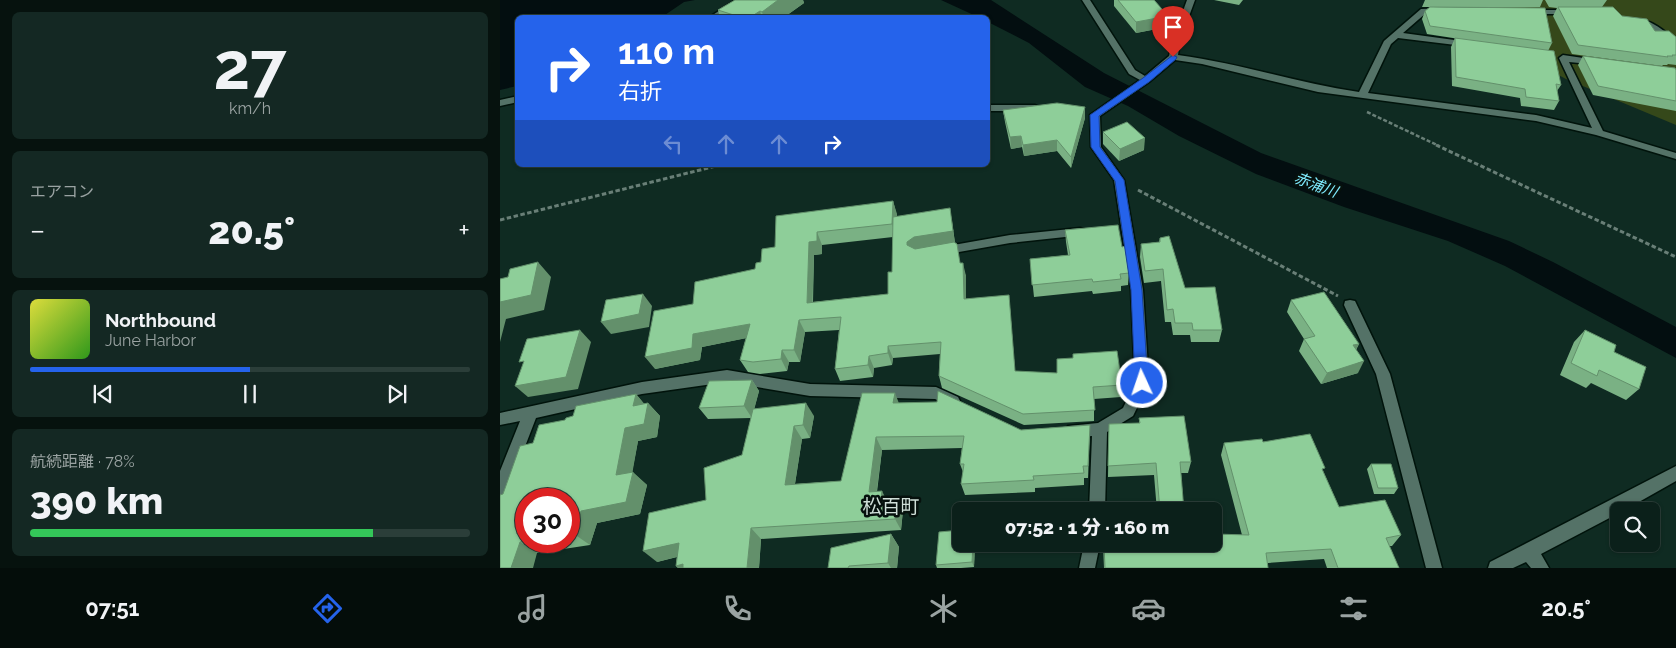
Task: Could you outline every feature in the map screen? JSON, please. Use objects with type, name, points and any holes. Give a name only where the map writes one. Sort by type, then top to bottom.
[{"type":"street","points":[[717,15],[742,0]]},
{"type":"street","points":[[1086,0],[1132,72],[1146,80]]},
{"type":"street","points":[[1061,431],[1100,429],[1128,412],[1142,383],[1137,290],[1123,228],[1120,180],[1096,147],[1090,114],[1110,104],[1146,80],[1173,57],[1181,25],[1191,0]]},
{"type":"street","points":[[1362,95],[1387,43],[1424,11],[1454,10]]},
{"type":"street","points":[[1518,12],[1581,12]]},
{"type":"street","points":[[1628,18],[1660,31],[1676,46]]},
{"type":"street","points":[[1397,35],[1475,46]]},
{"type":"street","points":[[1173,57],[1202,61],[1318,90],[1536,118],[1598,133],[1676,156]]},
{"type":"street","points":[[1598,133],[1558,57],[1609,64]]},
{"type":"street","points":[[500,104],[515,100]]},
{"type":"street","points":[[990,108],[1047,108]]},
{"type":"street","points":[[927,254],[1010,239],[1088,232]]},
{"type":"street","points":[[1350,305],[1383,374],[1434,568]]},
{"type":"street","points":[[500,420],[642,388],[727,376],[810,390],[936,393],[962,406]]},
{"type":"street","points":[[500,492],[530,413]]},
{"type":"street","points":[[1097,502],[1100,429]]},
{"type":"street","points":[[1496,568],[1650,489],[1676,473]]},
{"type":"street","points":[[1087,568],[1090,552]]},
{"type":"street","points":[[1529,552],[1541,568]]},
{"type":"path","points":[[1363,110],[1676,258]]},
{"type":"path","points":[[500,220],[712,167]]},
{"type":"path","points":[[1120,180],[1338,296],[1350,305]]},
{"type":"green space","points":[[1491,0],[1676,0],[1676,125],[1566,79],[1517,53],[1495,19]]},
{"type":"water","points":[[500,0],[695,0],[684,2],[665,15],[515,15],[515,86],[500,90]]},
{"type":"water","name":"赤浦川","points":[[941,0],[991,0],[1104,73],[1261,153],[1509,241],[1553,262],[1676,327],[1676,358],[1505,266],[1448,241],[1344,207],[1256,174],[1179,136],[1128,106],[1085,87],[1029,43],[990,23],[990,15],[974,15]]},
{"type":"building","points":[[735,0],[778,0],[762,12],[760,11],[754,15],[734,15],[718,10]]},
{"type":"building","points":[[1118,0],[1154,0],[1168,16],[1136,22]]},
{"type":"building","points":[[1430,7],[1545,8],[1552,43],[1430,26],[1425,11]]},
{"type":"building","points":[[1558,7],[1613,7],[1622,16],[1647,19],[1655,31],[1669,31],[1676,37],[1676,55],[1668,57],[1578,45]]},
{"type":"building","points":[[1455,38],[1554,51],[1561,85],[1556,84],[1559,101],[1526,97],[1525,89],[1456,77]]},
{"type":"building","points":[[1583,56],[1675,68],[1676,101],[1598,86]]},
{"type":"building","points":[[1057,103],[1085,107],[1071,157],[1057,140],[1023,145],[1021,136],[1010,137],[1003,110]]},
{"type":"building","points":[[1127,122],[1145,138],[1120,149],[1103,132]]},
{"type":"building","points":[[893,201],[892,224],[817,232],[817,241],[809,242],[807,303],[888,294],[888,272],[892,272],[893,217],[950,208],[953,231],[914,237],[907,242],[907,245],[915,249],[954,242],[957,244],[960,263],[963,263],[964,299],[1009,295],[1015,371],[1057,373],[1057,359],[1073,358],[1073,354],[1117,351],[1122,385],[1093,387],[1095,410],[1023,414],[939,376],[941,342],[888,346],[888,353],[869,356],[868,365],[835,369],[841,317],[799,320],[794,350],[782,350],[781,359],[753,362],[740,360],[750,324],[693,334],[692,348],[645,357],[654,311],[693,304],[695,282],[755,269],[756,263],[761,262],[762,249],[775,247],[776,216]]},
{"type":"building","points":[[1118,225],[1122,247],[1125,246],[1129,273],[1120,274],[1121,279],[1093,282],[1092,279],[1032,285],[1030,259],[1070,255],[1065,230]]},
{"type":"building","points":[[1169,236],[1185,288],[1215,287],[1222,330],[1193,330],[1192,323],[1175,323],[1173,309],[1167,310],[1163,269],[1145,271],[1141,244],[1160,242],[1160,238]]},
{"type":"building","points":[[538,262],[531,295],[500,302],[500,279],[508,277],[510,269]]},
{"type":"building","points":[[1324,292],[1359,344],[1353,345],[1364,361],[1327,373],[1304,339],[1315,336],[1291,300]]},
{"type":"building","points":[[643,294],[639,314],[601,322],[606,300]]},
{"type":"building","points":[[580,330],[566,377],[515,386],[524,361],[519,362],[527,339]]},
{"type":"building","points":[[1585,330],[1616,345],[1614,352],[1646,367],[1639,389],[1599,370],[1597,376],[1571,363]]},
{"type":"building","points":[[752,380],[744,406],[699,408],[709,381]]},
{"type":"building","points":[[938,391],[1021,430],[1090,425],[1088,466],[1083,466],[1084,473],[1033,476],[1034,480],[961,484],[964,464],[960,464],[964,436],[876,437],[869,492],[882,491],[881,499],[897,498],[895,519],[751,528],[747,568],[683,568],[683,564],[676,566],[679,543],[643,551],[649,513],[706,500],[704,468],[742,455],[753,409],[806,403],[803,425],[794,426],[785,485],[841,481],[862,393],[895,393],[893,403],[937,402]]},
{"type":"building","points":[[636,394],[633,406],[648,403],[644,424],[625,428],[616,475],[633,472],[626,502],[581,511],[580,514],[580,488],[515,488],[516,553],[511,568],[500,568],[500,495],[503,494],[520,446],[533,443],[539,425],[565,420],[573,416],[576,406]]},
{"type":"building","points":[[1184,416],[1191,462],[1180,462],[1183,502],[1159,502],[1156,463],[1108,466],[1109,424],[1140,423],[1139,418]]},
{"type":"building","points":[[1310,434],[1325,468],[1322,469],[1339,507],[1385,500],[1401,535],[1386,538],[1399,568],[1338,568],[1331,549],[1266,553],[1268,568],[1105,568],[1104,552],[1222,552],[1222,534],[1249,535],[1224,443],[1262,439],[1263,442]]},
{"type":"building","points":[[1371,464],[1391,464],[1398,488],[1378,488]]},
{"type":"building","points":[[952,531],[952,552],[973,552],[972,562],[936,565],[939,532]]},
{"type":"building","points":[[891,534],[888,563],[849,566],[848,568],[828,568],[831,548]]},
{"type":"district","name":"松百町","points":[[891,506]]},
{"type":"route","points":[[1142,383],[1137,290],[1120,180],[1096,147],[1095,115],[1146,80],[1173,57]]}]
